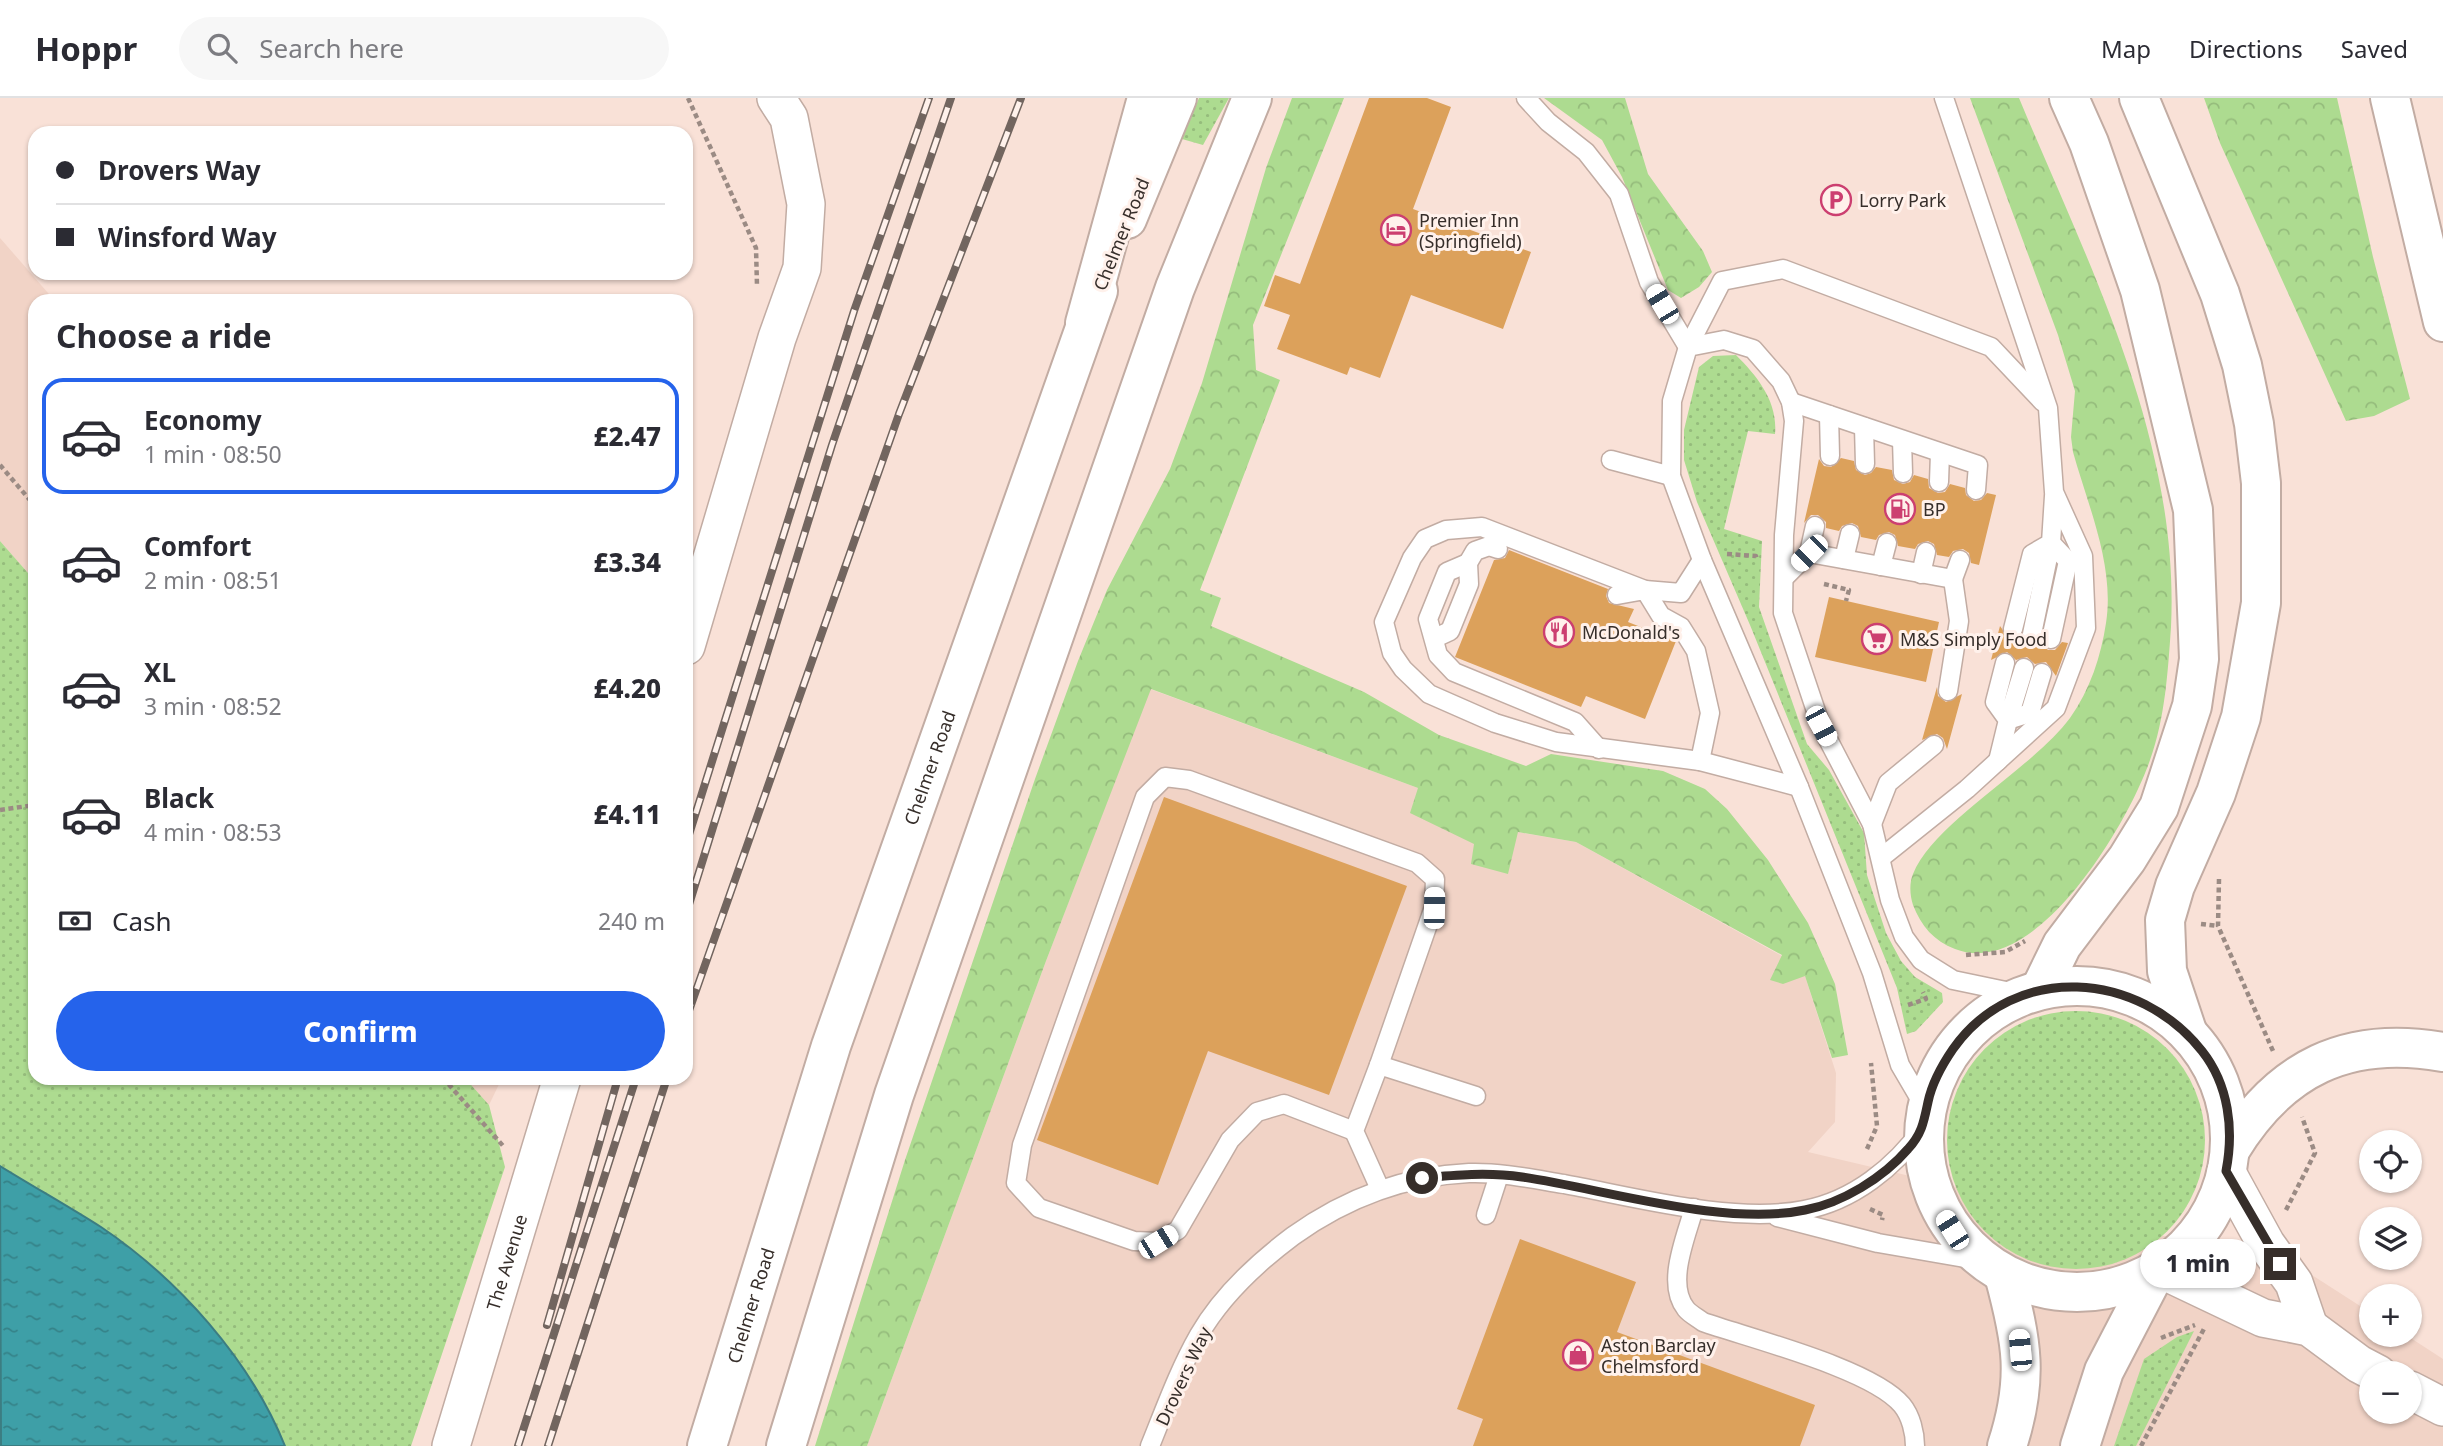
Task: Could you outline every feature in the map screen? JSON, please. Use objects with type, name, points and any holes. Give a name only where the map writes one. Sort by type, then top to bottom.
[{"type":"main road","points":[[1085,323],[1147,98]]},
{"type":"main road","name":"Chelmer Road","points":[[707,1446],[831,1046],[1085,323],[1177,98]]},
{"type":"main road","points":[[786,1446],[894,1095],[1175,288],[1252,98]]},
{"type":"main road","points":[[2033,993],[2062,945],[2127,859],[2159,807],[2192,706],[2199,659],[2193,510],[2140,290],[2089,143],[2069,98]]},
{"type":"main road","points":[[2139,98],[2220,294],[2242,365],[2254,424],[2261,483],[2261,603],[2241,717],[2216,793],[2175,886],[2165,920],[2167,971],[2187,1031]]},
{"type":"main road","points":[[2390,98],[2443,322]]},
{"type":"main road","points":[[2076,986],[2101,988],[2134,996],[2153,1006],[2187,1031],[2205,1054],[2225,1095],[2230,1123],[2228,1161],[2224,1186],[2208,1219],[2190,1244],[2158,1270],[2115,1288],[2083,1293],[2050,1291],[1993,1268],[1952,1230],[1940,1210],[1926,1167],[1925,1120],[1941,1068],[1954,1048],[1992,1012],[2033,993],[2076,986]]},
{"type":"main road","points":[[2228,1161],[2258,1109],[2309,1067],[2341,1054],[2379,1048],[2443,1052]]},
{"type":"main road","points":[[1993,1268],[2019,1329],[2022,1371],[2020,1408],[2007,1446]]},
{"type":"main road","points":[[2080,1446],[2104,1371],[2158,1270]]},
{"type":"street","points":[[693,622],[777,338],[802,268],[806,204],[785,105]]},
{"type":"street","name":"The Avenue","points":[[451,1446],[559,1085]]},
{"type":"street","points":[[2228,1161],[2266,1244],[2294,1283],[2309,1327]]},
{"type":"street","points":[[2158,1270],[2263,1318],[2309,1327],[2359,1364]]},
{"type":"street","points":[[2422,1396],[2443,1407]]},
{"type":"lane","points":[[1526,98],[1548,122],[1586,152],[1619,194],[1649,282],[1688,347]]},
{"type":"lane","points":[[1944,98],[2048,408],[2054,492],[2052,543],[2032,634]]},
{"type":"lane","points":[[1925,1120],[1900,1065],[1872,974],[1710,556],[1671,476],[1672,401],[1688,347],[1722,281],[1783,269],[1991,347],[2048,408]]},
{"type":"lane","points":[[1688,347],[1724,340],[1753,349],[1781,381],[1791,402],[1794,421],[1792,473],[1784,535],[1786,576],[1783,613],[1817,714],[1872,824],[1882,857],[1890,900],[1903,937],[1922,960],[1953,979],[2033,993]]},
{"type":"lane","points":[[1791,402],[1978,465],[1976,490]]},
{"type":"lane","points":[[1829,415],[1830,456]]},
{"type":"lane","points":[[1864,427],[1865,464]]},
{"type":"lane","points":[[1902,440],[1903,473]]},
{"type":"lane","points":[[1939,482],[1940,453]]},
{"type":"lane","points":[[1611,460],[1671,476]]},
{"type":"lane","points":[[1882,857],[1998,761],[2056,708],[2086,628],[2083,556],[2054,492]]},
{"type":"lane","points":[[1786,576],[1809,553],[1815,526]]},
{"type":"lane","points":[[1700,761],[1710,713],[1696,651],[1681,628],[1661,616],[1645,590],[1482,527],[1446,530],[1425,539],[1412,558],[1384,622],[1392,653],[1403,669],[1429,694],[1495,723],[1556,742],[1700,761],[1799,787]]},
{"type":"lane","points":[[1844,559],[1850,534]]},
{"type":"lane","points":[[1881,566],[1887,543]]},
{"type":"lane","points":[[2013,629],[2032,554],[2052,543]]},
{"type":"lane","points":[[2051,639],[2068,561],[2052,543]]},
{"type":"lane","points":[[1435,639],[1450,631],[1469,583],[1468,563],[1475,551],[1489,546],[1498,549]]},
{"type":"lane","points":[[1921,574],[1926,552]]},
{"type":"lane","points":[[1809,553],[1953,579]]},
{"type":"lane","points":[[1617,595],[1645,590],[1681,593],[1710,556]]},
{"type":"lane","points":[[1948,691],[1959,621],[1953,579],[1960,560]]},
{"type":"lane","points":[[1468,563],[1447,572],[1428,619],[1438,655],[1454,672],[1575,722],[1599,749]]},
{"type":"lane","points":[[2004,663],[1996,702],[2008,720]]},
{"type":"lane","points":[[1998,761],[2024,668]]},
{"type":"lane","points":[[2008,720],[2030,713],[2042,673]]},
{"type":"lane","points":[[1872,824],[1888,783],[1934,745]]},
{"type":"lane","points":[[1354,1131],[1380,1065],[1434,908],[1434,879],[1417,863],[1189,780],[1165,777],[1145,797],[1022,1145],[1016,1183],[1039,1208],[1134,1241],[1158,1242],[1178,1230],[1230,1140],[1258,1112],[1283,1104],[1354,1131],[1380,1189]]},
{"type":"lane","points":[[1380,1065],[1476,1096]]},
{"type":"lane","name":"Drovers Way","points":[[1150,1446],[1200,1334],[1234,1287],[1271,1253],[1314,1221],[1380,1189],[1422,1178],[1471,1173],[1499,1175],[1694,1208],[1759,1213],[1805,1210],[1857,1189],[1892,1164],[1925,1120]]},
{"type":"lane","points":[[1486,1215],[1499,1175]]},
{"type":"lane","points":[[1694,1208],[1678,1269],[1678,1290],[1685,1308],[1703,1322],[1879,1385],[1903,1407],[1915,1433],[1915,1446]]},
{"type":"lane","name":"Drovers Way","points":[[1759,1213],[1878,1244],[1993,1268]]},
{"type":"path","points":[[688,98],[756,248],[757,296]]},
{"type":"path","points":[[0,465],[28,498]]},
{"type":"path","points":[[1710,556],[1756,556]]},
{"type":"path","points":[[0,810],[28,806]]},
{"type":"path","points":[[449,1085],[509,1153]]},
{"type":"shaded area","points":[[0,238],[28,270],[28,280],[37,280],[49,294],[28,294],[28,573],[0,541]]},
{"type":"shaded area","points":[[1150,689],[1418,788],[1517,832],[1576,842],[1782,956],[1805,976],[1836,1073],[1835,1122],[1808,1152],[2301,1268],[2359,1305],[2359,1347],[2422,1345],[2443,1359],[2443,1446],[867,1446],[1046,961]]},
{"type":"shaded area","points":[[471,1085],[499,1085],[489,1105]]},
{"type":"green space","points":[[1199,98],[1229,98],[1203,145],[1182,139]]},
{"type":"green space","points":[[1292,98],[1344,98],[1253,325],[1256,370],[1280,380],[1200,590],[1221,598],[1211,626],[1364,692],[1439,735],[1526,766],[1551,754],[1663,771],[1705,789],[1727,809],[1768,860],[1808,923],[1835,984],[1848,1055],[1832,1058],[1805,976],[1783,984],[1770,980],[1782,955],[1576,842],[1518,832],[1508,874],[1471,864],[1474,844],[1410,813],[1418,788],[1151,689],[1046,961],[867,1446],[815,1446],[905,1160],[1035,779],[1107,590],[1170,469],[1202,383],[1266,168]]},
{"type":"green space","points":[[1544,98],[1625,98],[1648,174],[1703,251],[1712,272],[1699,287],[1681,298],[1668,290],[1622,177],[1602,140]]},
{"type":"green space","points":[[1970,98],[2019,98],[2074,225],[2125,355],[2161,489],[2170,557],[2171,627],[2165,695],[2155,744],[2139,787],[2122,820],[2075,890],[2047,920],[2017,942],[1986,953],[1955,949],[1929,932],[1913,905],[1910,890],[1913,874],[1924,854],[1941,835],[2032,757],[2070,718],[2089,684],[2098,660],[2108,602],[2099,536],[2073,452],[2071,437],[2075,391],[2058,335]]},
{"type":"green space","points":[[2204,98],[2337,98],[2373,257],[2410,399],[2374,416],[2346,421],[2220,143]]},
{"type":"green space","points":[[1736,355],[1752,372],[1770,401],[1775,434],[1748,431],[1724,529],[1762,541],[1759,607],[1807,744],[1829,770],[1864,833],[1867,875],[1886,933],[1901,961],[1915,977],[1942,993],[1943,1002],[1916,1031],[1907,1034],[1897,988],[1750,625],[1697,502],[1684,460],[1684,430],[1699,367],[1713,356]]},
{"type":"green space","points":[[0,541],[28,573],[28,1085],[471,1085],[489,1105],[505,1167],[411,1446],[285,1446],[269,1415],[224,1347],[169,1285],[108,1235],[0,1166]]},
{"type":"green space","points":[[2063,1011],[2089,1011],[2113,1016],[2137,1026],[2158,1040],[2176,1058],[2190,1079],[2200,1103],[2205,1140],[2203,1165],[2190,1201],[2176,1222],[2158,1240],[2137,1254],[2113,1264],[2089,1269],[2063,1269],[2039,1264],[2015,1254],[1994,1240],[1976,1222],[1962,1201],[1952,1177],[1947,1153],[1947,1127],[1952,1103],[1962,1079],[1976,1058],[1994,1040],[2015,1026],[2039,1016]]},
{"type":"green space","points":[[2194,1331],[2136,1446],[2114,1446],[2144,1359],[2177,1337]]},
{"type":"water","points":[[0,1166],[101,1227],[130,1248],[184,1296],[232,1352],[252,1382],[285,1446],[1,1446]]},
{"type":"building","name":"Premier Inn (Springfield)","points":[[1369,98],[1427,98],[1451,107],[1413,209],[1531,252],[1503,329],[1411,295],[1380,378],[1350,367],[1347,375],[1277,349],[1290,315],[1264,306],[1275,275],[1300,284]]},
{"type":"building","name":"BP","points":[[1841,458],[1854,461],[1856,470],[1865,475],[1876,467],[1892,470],[1894,480],[1903,484],[1910,482],[1914,475],[1928,479],[1929,488],[1938,493],[1945,492],[1950,484],[1965,488],[1966,495],[1974,501],[1981,500],[1987,493],[1996,495],[1979,565],[1971,563],[1969,553],[1963,549],[1953,551],[1949,557],[1937,555],[1934,544],[1928,541],[1918,544],[1915,549],[1898,546],[1895,535],[1889,532],[1879,535],[1876,540],[1861,537],[1858,526],[1852,523],[1842,526],[1839,531],[1826,528],[1826,522],[1818,515],[1811,515],[1804,523],[1819,459],[1824,466],[1831,467]]},
{"type":"building","name":"McDonald's","points":[[1509,550],[1608,589],[1606,596],[1609,603],[1634,609],[1628,622],[1676,641],[1645,719],[1586,696],[1581,707],[1455,657],[1494,560],[1505,558]]},
{"type":"building","name":"M&S Simply Food","points":[[1829,597],[1939,622],[1926,682],[1815,657]]},
{"type":"building","points":[[2000,626],[2010,640],[2021,637],[2030,645],[2040,642],[2048,650],[2055,650],[2062,642],[2068,643],[2056,676],[2046,662],[2035,664],[2027,657],[2016,660],[2007,652],[1991,660]]},
{"type":"building","points":[[1937,687],[1938,696],[1946,702],[1962,694],[1947,749],[1943,738],[1937,734],[1922,740]]},
{"type":"building","points":[[1164,797],[1407,886],[1329,1095],[1208,1051],[1158,1185],[1037,1140]]},
{"type":"building","name":"Aston Barclay Chelmsford","points":[[1520,1239],[1636,1282],[1617,1332],[1815,1405],[1800,1446],[1473,1446],[1483,1419],[1457,1409]]},
{"type":"railway","points":[[693,822],[854,311],[929,98]]},
{"type":"railway","points":[[693,892],[832,445],[951,98]]},
{"type":"railway","points":[[693,999],[899,414],[1021,98]]},
{"type":"railway","points":[[547,1325],[616,1085]]},
{"type":"railway","points":[[518,1446],[634,1085]]},
{"type":"railway","points":[[548,1446],[665,1085]]},
{"type":"place","name":"Lorry Park","points":[[1836,200]]},
{"type":"place","name":"Premier Inn (Springfield)","points":[[1396,230]]},
{"type":"place","name":"BP","points":[[1900,509]]},
{"type":"place","name":"McDonald's","points":[[1559,632]]},
{"type":"place","name":"M&S Simply Food","points":[[1877,639]]},
{"type":"place","name":"Aston Barclay Chelmsford","points":[[1578,1355]]},
{"type":"route","points":[[1422,1178],[1471,1173],[1520,1176],[1694,1208],[1759,1213],[1805,1210],[1837,1199],[1876,1178],[1908,1149],[1923,1128],[1928,1100],[1941,1068],[1968,1031],[1992,1012],[2040,990],[2076,986],[2101,988],[2134,996],[2153,1006],[2187,1031],[2205,1054],[2225,1095],[2230,1123],[2230,1150],[2226,1171],[2280,1264]]}]
